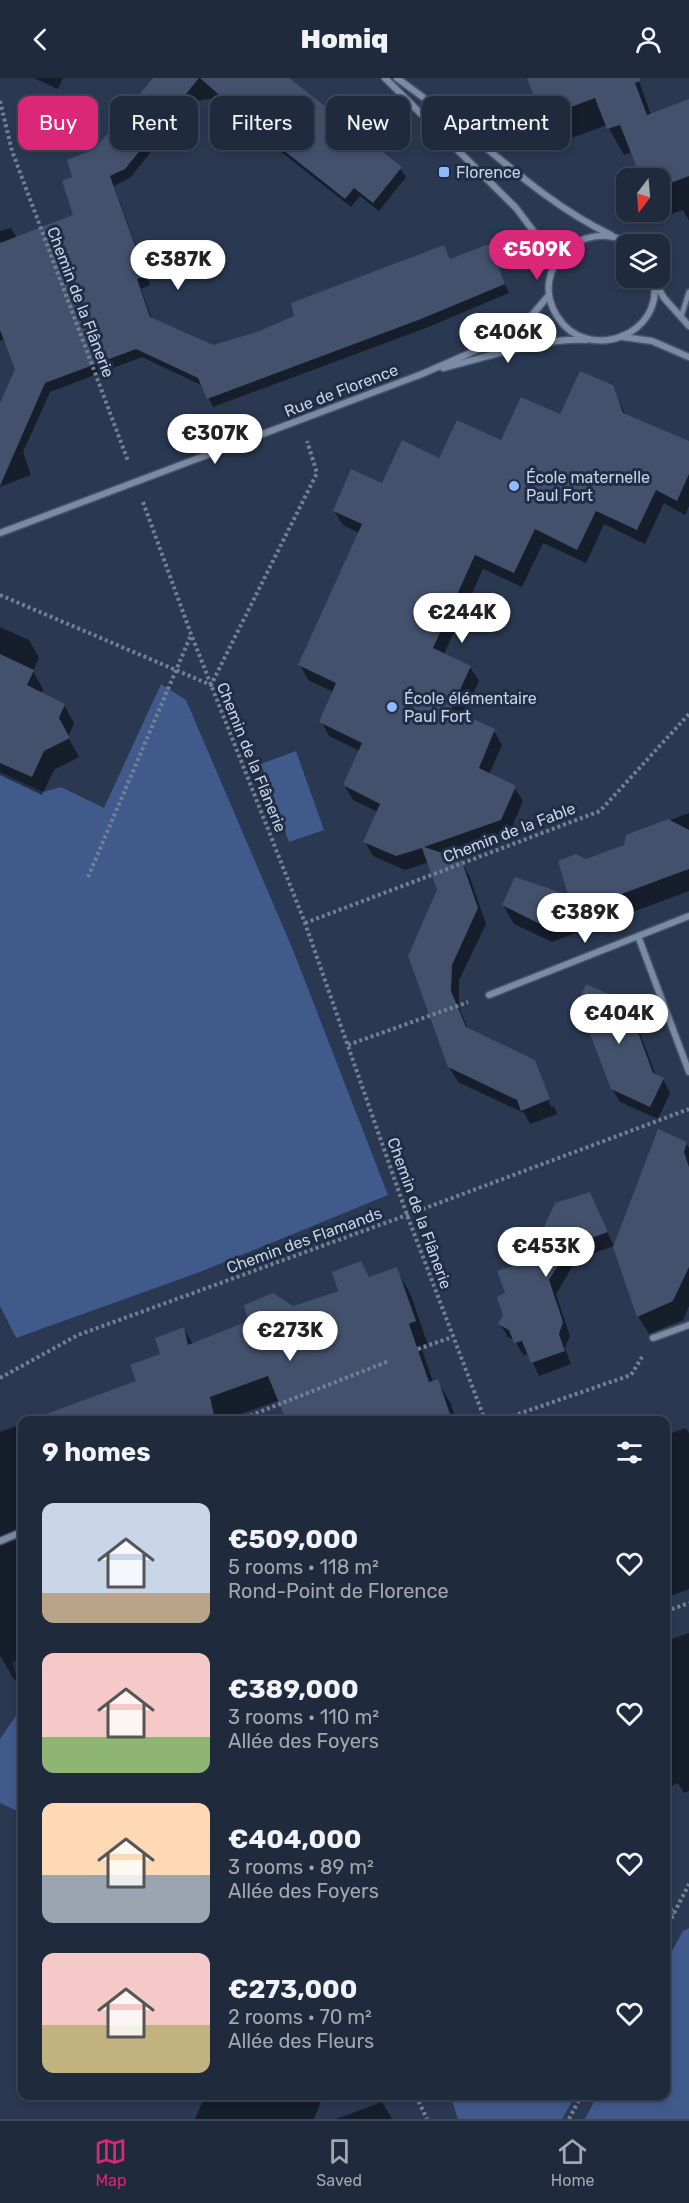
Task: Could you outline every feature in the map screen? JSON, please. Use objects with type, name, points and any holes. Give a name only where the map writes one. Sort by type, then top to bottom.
[{"type":"street","points":[[385,78],[516,208],[544,245],[552,269]]},
{"type":"street","points":[[397,78],[544,195],[582,221],[616,237]]},
{"type":"street","points":[[594,341],[573,333],[557,316],[549,295],[552,269],[558,257],[578,241],[591,237],[616,237]]},
{"type":"street","points":[[622,337],[638,327],[650,311],[654,288]]},
{"type":"street","points":[[658,288],[664,298],[689,326]]},
{"type":"street","name":"Rue de Florence","points":[[0,533],[422,374],[513,332],[527,321],[549,295]]},
{"type":"street","name":"Rue de Florence","points":[[422,374],[557,341],[594,341],[622,337],[652,341],[689,357]]},
{"type":"street","points":[[489,995],[689,916]]},
{"type":"street","points":[[638,936],[689,1072]]},
{"type":"street","points":[[653,1338],[689,1325]]},
{"type":"street","points":[[0,1541],[18,1534]]},
{"type":"lane","points":[[681,318],[689,292]]},
{"type":"path","name":"Chemin de la Flânerie","points":[[0,101],[12,151],[191,634],[305,923],[452,1337],[483,1416]]},
{"type":"path","points":[[0,595],[211,685],[317,473],[301,420]]},
{"type":"path","points":[[88,877],[191,634]]},
{"type":"path","name":"Chemin de la Fable","points":[[305,923],[600,810],[689,714]]},
{"type":"path","points":[[348,1045],[489,995]]},
{"type":"path","name":"Chemin des Flamands","points":[[0,1378],[78,1335],[408,1215],[689,1108]]},
{"type":"path","points":[[418,1349],[452,1337]]},
{"type":"path","points":[[513,1416],[631,1375],[653,1338]]},
{"type":"path","points":[[249,1416],[389,1361]]},
{"type":"path","points":[[670,1610],[689,1603]]},
{"type":"path","points":[[670,1922],[689,1884]]},
{"type":"path","points":[[670,1908],[673,1916]]},
{"type":"path","points":[[418,2100],[427,2119]]},
{"type":"path","points":[[569,2119],[579,2100]]},
{"type":"shaded area","points":[[161,684],[186,700],[293,950],[388,1195],[200,1272],[16,1338],[0,1306],[0,772],[43,792],[61,787],[104,808]]},
{"type":"shaded area","points":[[296,751],[324,830],[289,842],[261,764]]},
{"type":"shaded area","points":[[18,1660],[18,1679],[12,1662]]},
{"type":"shaded area","points":[[18,1713],[18,1811],[0,1803],[0,1739]]},
{"type":"shaded area","points":[[689,1928],[689,2119],[585,2119],[595,2100],[670,2100],[670,1955],[683,1931]]},
{"type":"shaded area","points":[[452,2100],[573,2100],[562,2119],[458,2119]]},
{"type":"building","points":[[153,78],[199,78],[184,96],[138,96]]},
{"type":"building","points":[[200,78],[289,78],[312,96],[220,96]]},
{"type":"building","points":[[527,78],[640,78],[640,81],[635,83],[647,115],[689,99],[689,176],[670,183],[670,168],[637,168],[620,125],[607,129],[595,98],[570,107],[570,96],[534,96]]},
{"type":"building","points":[[314,98],[326,107],[326,150],[380,150],[402,167],[373,203],[354,188],[345,199],[283,150],[314,150]]},
{"type":"building","points":[[110,131],[110,150],[140,150],[125,169],[110,176],[146,276],[137,279],[150,317],[213,345],[257,332],[294,316],[291,303],[444,245],[450,259],[489,244],[505,284],[421,319],[207,399],[198,378],[136,349],[45,383],[0,486],[0,403],[15,369],[0,330],[0,243],[73,215],[62,181],[72,177],[67,160],[98,150],[98,145]]},
{"type":"building","points":[[580,371],[613,385],[623,413],[689,441],[689,474],[677,501],[656,490],[637,530],[596,511],[577,550],[535,529],[514,573],[475,555],[433,648],[471,666],[451,709],[495,729],[479,768],[516,786],[501,820],[424,847],[461,859],[478,908],[452,965],[451,991],[466,1027],[535,1060],[550,1099],[521,1111],[517,1100],[448,1067],[408,956],[437,890],[422,848],[396,856],[363,842],[380,804],[343,785],[362,743],[319,722],[336,683],[298,665],[362,524],[333,511],[351,469],[382,483],[402,440],[439,458],[457,420],[501,440],[521,397],[560,414]]},
{"type":"building","points":[[0,654],[34,670],[27,685],[65,704],[59,718],[70,738],[44,751],[32,777],[0,763]]},
{"type":"building","points":[[668,819],[689,830],[689,869],[540,924],[502,905],[515,877],[568,895],[558,861],[576,854],[586,859],[624,845],[626,835]]},
{"type":"building","points":[[586,984],[627,1002],[653,1073],[664,1078],[650,1107],[611,1089],[584,1018],[573,1012]]},
{"type":"building","points":[[658,1129],[687,1142],[684,1152],[689,1167],[689,1267],[673,1301],[637,1317],[613,1247]]},
{"type":"building","points":[[590,1192],[608,1232],[570,1246],[549,1280],[563,1322],[559,1334],[565,1351],[531,1363],[522,1341],[514,1343],[509,1330],[498,1324],[503,1315],[497,1297],[505,1293],[497,1271],[528,1261],[555,1203]]},
{"type":"building","points":[[361,1261],[369,1277],[397,1267],[416,1321],[409,1324],[429,1382],[438,1379],[451,1416],[284,1416],[268,1376],[210,1397],[214,1416],[41,1416],[136,1381],[130,1365],[160,1354],[155,1338],[184,1327],[188,1345],[248,1321],[244,1305],[273,1293],[293,1306],[338,1291],[332,1272]]},
{"type":"place","name":"Florence","points":[[444,172]]},
{"type":"place","name":"École maternelle Paul Fort","points":[[514,486]]},
{"type":"place","name":"École élémentaire Paul Fort","points":[[392,707]]}]
